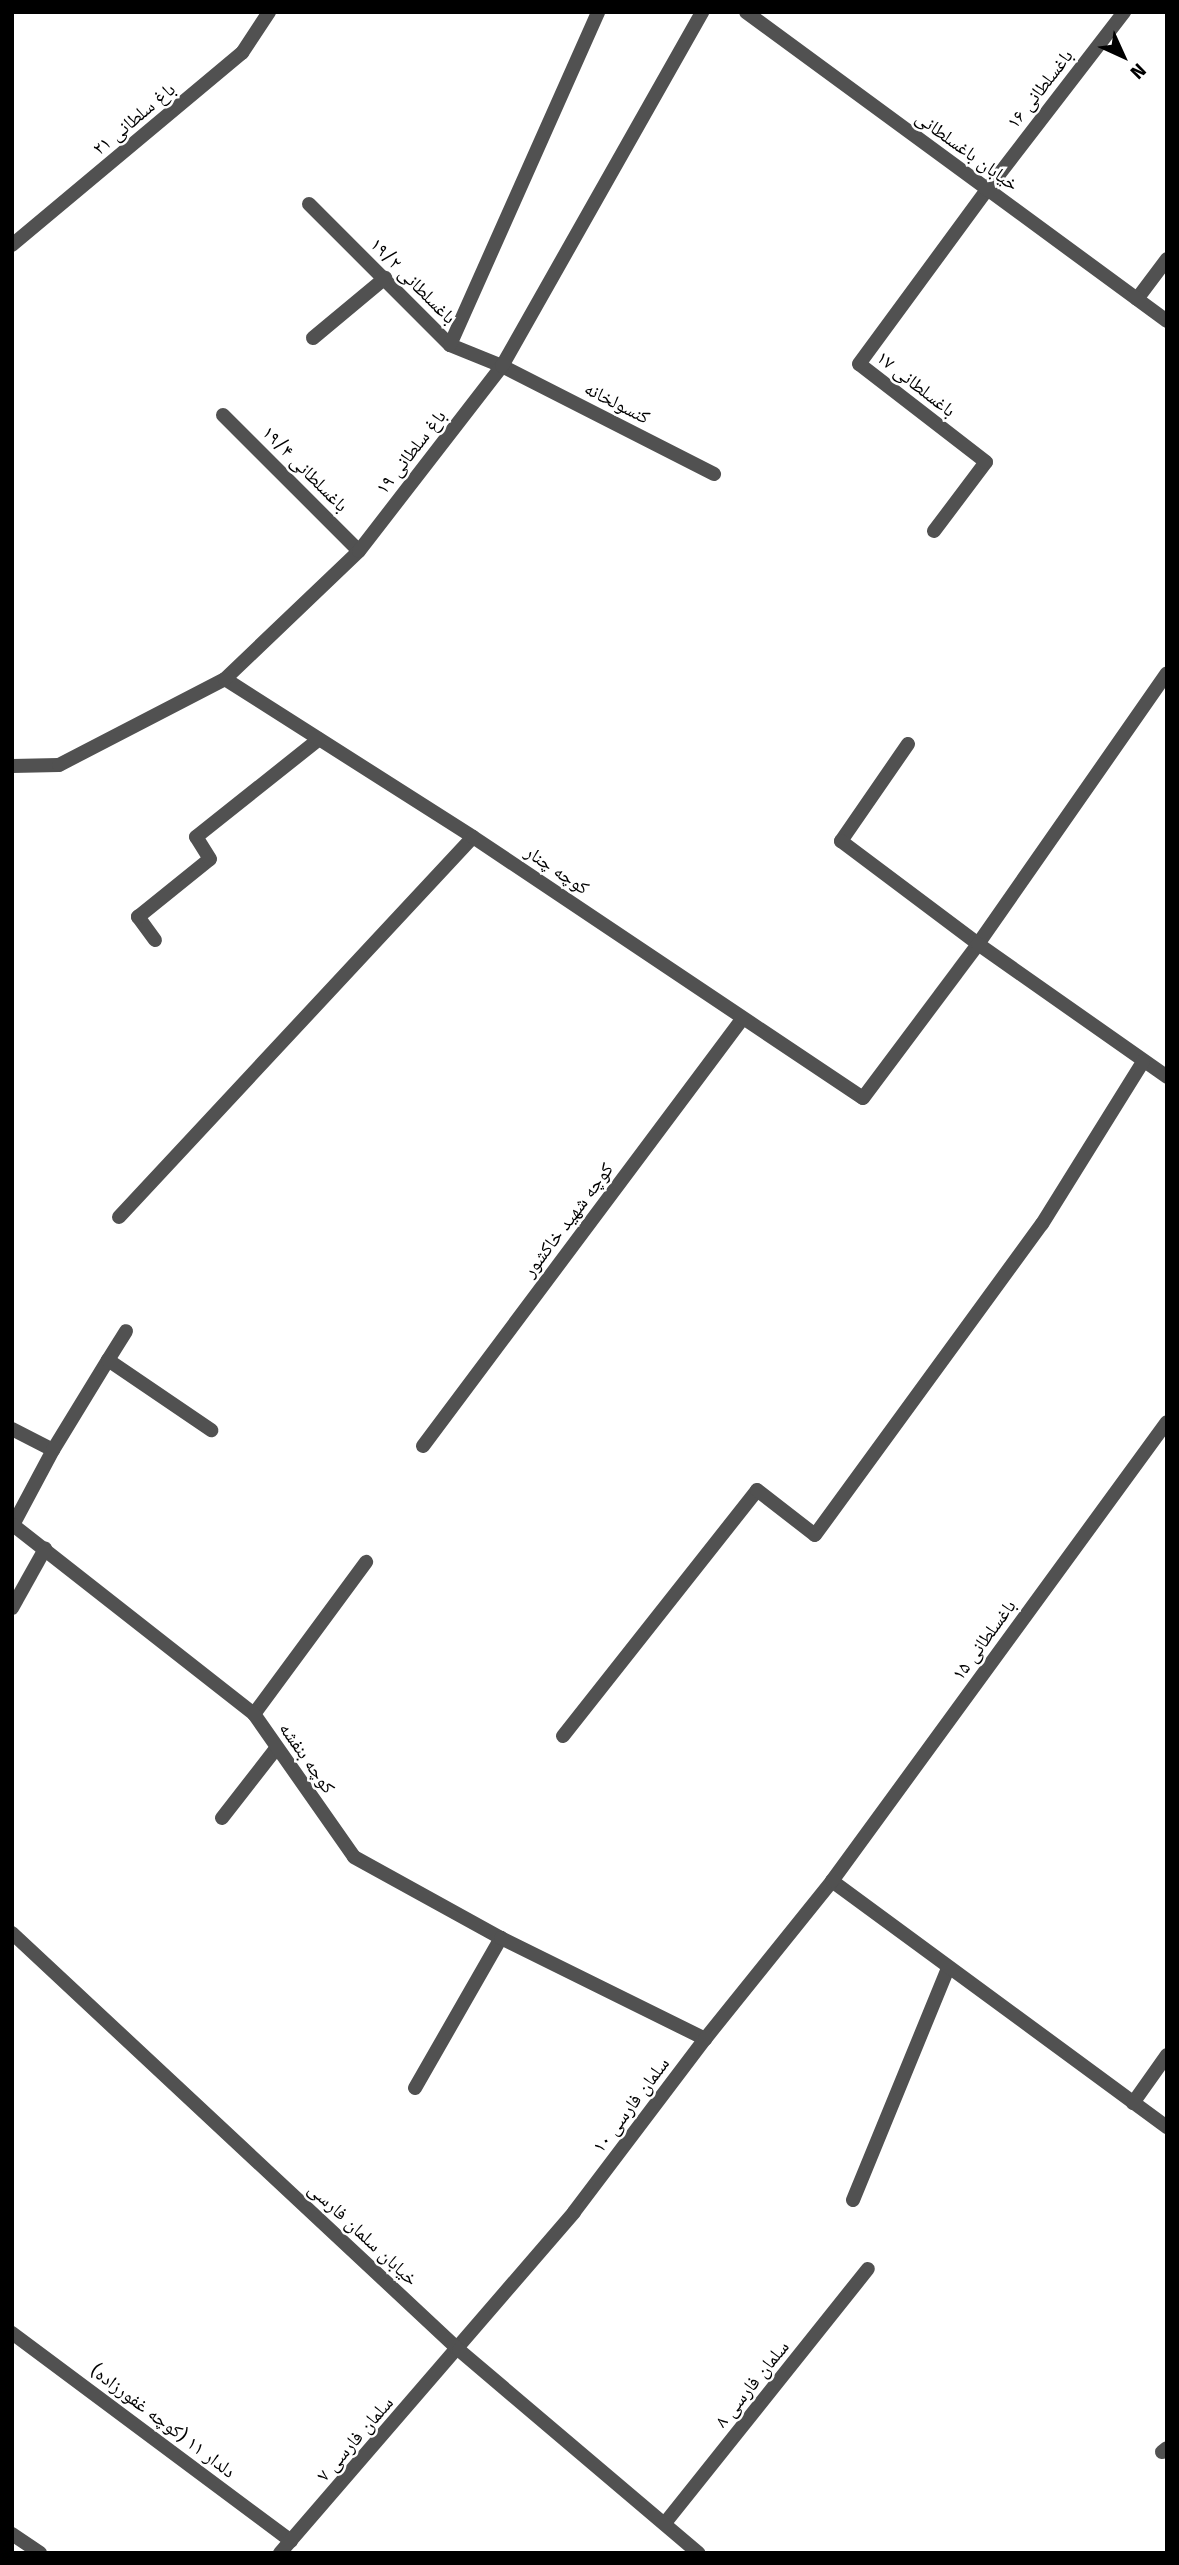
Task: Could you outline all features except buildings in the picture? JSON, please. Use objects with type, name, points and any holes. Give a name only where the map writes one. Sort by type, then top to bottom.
[{"type":"street","name":"باغ سلطانی ۲۱","points":[[12,245],[242,54],[269,12]]},
{"type":"street","points":[[450,345],[598,12]]},
{"type":"street","name":"باغ سلطانی ۱۹","points":[[12,766],[58,765],[225,679],[359,551],[502,366],[702,12]]},
{"type":"street","name":"خیابان باغسلطانی","points":[[746,12],[1167,321]]},
{"type":"street","name":"باغسلطانی ۱۶","points":[[987,190],[1124,12]]},
{"type":"street","name":"باغسلطانی ۱۷","points":[[934,531],[986,462],[859,364],[987,190]]},
{"type":"street","name":"باغسلطانی ۱۹/۲","points":[[309,204],[450,345],[502,366]]},
{"type":"street","points":[[1137,299],[1167,260]]},
{"type":"street","points":[[313,338],[385,278]]},
{"type":"street","name":"کنسولخانه","points":[[502,366],[714,474]]},
{"type":"street","name":"باغسلطانی ۱۹/۴","points":[[223,415],[359,551]]},
{"type":"street","points":[[978,944],[1167,673]]},
{"type":"street","name":"کوچه چنار","points":[[225,679],[473,837],[863,1098],[978,944]]},
{"type":"street","points":[[155,940],[138,917],[210,859],[196,837],[319,739]]},
{"type":"street","points":[[908,744],[841,841],[978,944],[1167,1077]]},
{"type":"street","points":[[119,1217],[473,837]]},
{"type":"street","name":"کوچه شهید خاکشور","points":[[423,1446],[743,1017]]},
{"type":"street","points":[[563,1736],[757,1490],[815,1535],[1042,1224],[1143,1062]]},
{"type":"street","points":[[12,1429],[53,1450],[126,1331]]},
{"type":"street","points":[[108,1360],[211,1430]]},
{"type":"street","name":"باغسلطانی ۱۵","points":[[832,1881],[1167,1422]]},
{"type":"street","name":"کوچه بنفشه","points":[[53,1450],[13,1525],[254,1714],[275,1750],[354,1857],[501,1938],[705,2039]]},
{"type":"street","points":[[12,1608],[45,1549]]},
{"type":"street","points":[[254,1714],[366,1562]]},
{"type":"street","points":[[222,1818],[275,1750]]},
{"type":"street","points":[[832,1881],[1167,2127]]},
{"type":"street","name":"سلمان فارسی ۱۰","points":[[459,2350],[574,2213],[705,2039],[832,1881]]},
{"type":"street","name":"خیابان سلمان فارسی","points":[[12,1933],[459,2350],[698,2553]]},
{"type":"street","points":[[415,2088],[501,1938]]},
{"type":"street","points":[[853,2200],[948,1968]]},
{"type":"street","points":[[1133,2103],[1167,2055]]},
{"type":"street","name":"سلمان فارسی ۸","points":[[665,2523],[868,2269]]},
{"type":"street","name":"دلدار ۱۱ (کوچه غفورزاده)","points":[[12,2333],[291,2541]]},
{"type":"street","name":"سلمان فارسی ۷","points":[[280,2553],[459,2350]]},
{"type":"street","points":[[12,2534],[40,2553]]}]
